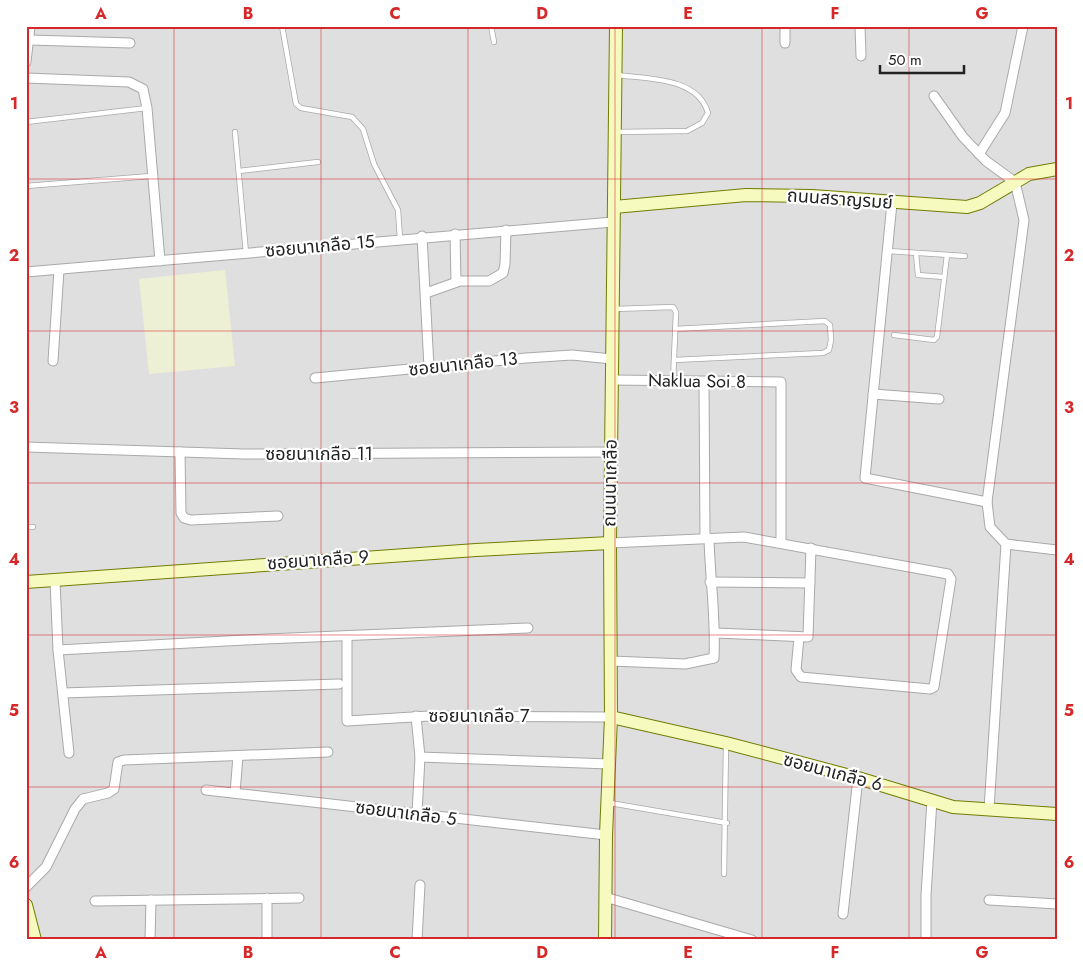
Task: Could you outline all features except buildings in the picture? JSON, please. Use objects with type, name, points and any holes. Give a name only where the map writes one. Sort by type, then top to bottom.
[{"type":"street","points":[[30,26],[26,78],[129,82],[137,84],[143,89],[160,261]]},
{"type":"street","name":"ถนนนาเกลือ","points":[[605,940],[606,835],[611,717],[610,543],[616,26]]},
{"type":"street","points":[[785,26],[785,43]]},
{"type":"street","points":[[860,26],[861,56]]},
{"type":"street","points":[[979,154],[1005,112],[1023,26]]},
{"type":"street","points":[[30,40],[130,43]]},
{"type":"street","points":[[934,96],[963,137],[979,154],[1015,182],[1024,220],[987,502],[990,527],[1006,544],[1057,550]]},
{"type":"street","name":"ถนนสราญรมย์","points":[[614,206],[746,195],[812,196],[967,207],[980,203],[1029,174],[1057,169]]},
{"type":"street","points":[[892,203],[865,478],[987,502]]},
{"type":"street","name":"ซอยนาเกลือ 15","points":[[26,272],[422,236],[613,222]]},
{"type":"street","points":[[426,293],[456,282],[489,281],[503,273],[506,230]]},
{"type":"street","points":[[455,234],[456,282]]},
{"type":"street","points":[[422,236],[428,367]]},
{"type":"street","points":[[53,361],[59,270]]},
{"type":"street","name":"ซอยนาเกลือ 13","points":[[315,378],[572,355],[612,359]]},
{"type":"street","name":"Naklua Soi 8","points":[[612,380],[781,382],[781,543]]},
{"type":"street","points":[[611,661],[684,664],[714,658],[715,633],[707,538],[704,382]]},
{"type":"street","points":[[873,394],[939,400]]},
{"type":"street","name":"ซอยนาเกลือ 11","points":[[26,447],[180,452],[426,454],[611,452]]},
{"type":"street","points":[[180,452],[181,513],[184,518],[191,520],[278,516]]},
{"type":"street","points":[[610,543],[744,538],[811,548],[948,574],[951,579],[934,687],[926,690],[801,677],[796,670],[799,637]]},
{"type":"street","name":"ซอยนาเกลือ 9","points":[[26,582],[218,567],[610,543]]},
{"type":"street","points":[[989,809],[1006,544]]},
{"type":"street","points":[[715,633],[808,637],[811,548]]},
{"type":"street","points":[[55,581],[58,650],[69,753]]},
{"type":"street","points":[[710,582],[810,583]]},
{"type":"street","points":[[58,650],[528,628]]},
{"type":"street","name":"ซอยนาเกลือ 7","points":[[347,636],[347,721],[416,716],[611,717]]},
{"type":"street","points":[[63,693],[339,684]]},
{"type":"street","points":[[416,716],[420,757],[417,814]]},
{"type":"street","name":"ซอยนาเกลือ 6","points":[[611,717],[726,743],[858,778],[953,806],[1057,814]]},
{"type":"street","points":[[26,886],[46,867],[75,809],[82,800],[108,793],[114,789],[118,762],[124,760],[328,752]]},
{"type":"street","points":[[235,793],[238,756]]},
{"type":"street","points":[[420,757],[609,764]]},
{"type":"street","points":[[843,914],[858,778]]},
{"type":"street","name":"ซอยนาเกลือ 5","points":[[206,790],[606,835]]},
{"type":"street","points":[[926,940],[926,895],[932,800]]},
{"type":"street","points":[[417,940],[420,885]]},
{"type":"street","points":[[605,896],[752,940]]},
{"type":"street","points":[[266,898],[267,940]]},
{"type":"street","points":[[95,901],[299,898]]},
{"type":"street","points":[[150,940],[151,900]]},
{"type":"street","points":[[989,900],[1057,904]]},
{"type":"street","points":[[26,905],[35,940]]},
{"type":"lane","points":[[282,26],[296,104],[301,108],[352,118],[363,129],[374,164],[398,210],[400,239]]},
{"type":"lane","points":[[491,26],[494,42]]},
{"type":"lane","points":[[615,132],[687,131],[702,123],[708,113],[706,104],[698,94],[688,88],[670,82],[616,75]]},
{"type":"lane","points":[[26,122],[146,108]]},
{"type":"lane","points":[[235,132],[246,253]]},
{"type":"lane","points":[[239,171],[318,162]]},
{"type":"lane","points":[[26,186],[151,176]]},
{"type":"lane","points":[[886,251],[965,256]]},
{"type":"lane","points":[[916,253],[918,275],[944,277]]},
{"type":"lane","points":[[894,335],[935,339],[947,255]]},
{"type":"lane","points":[[612,309],[670,306],[676,312],[673,381]]},
{"type":"lane","points":[[674,360],[823,353],[829,350],[831,340],[830,325],[825,321],[675,329]]},
{"type":"lane","points":[[26,527],[32,527]]},
{"type":"lane","points":[[724,874],[726,743]]},
{"type":"lane","points":[[607,803],[726,823]]},
{"type":"shaded area","points":[[26,26],[1057,26],[1057,940],[26,940]]},
{"type":"green space","points":[[225,270],[235,366],[149,374],[139,279]]}]
